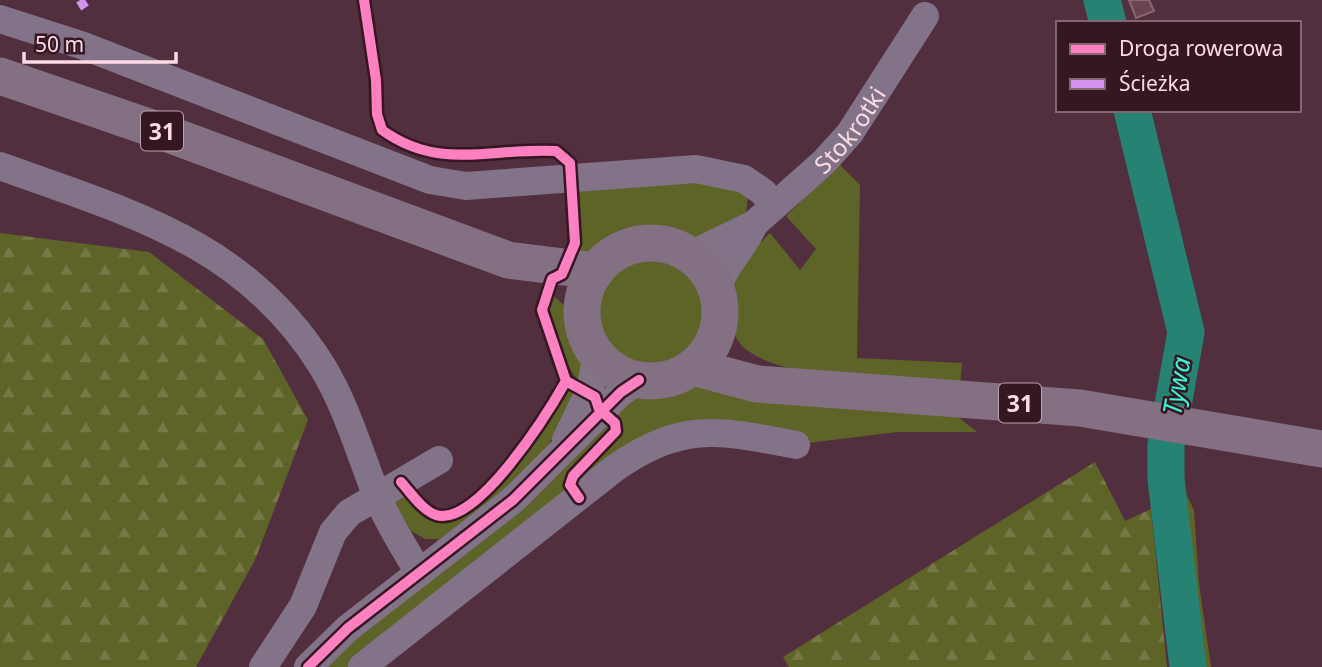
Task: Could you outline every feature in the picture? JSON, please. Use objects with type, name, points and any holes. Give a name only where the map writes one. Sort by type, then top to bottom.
[{"type":"main road","name":"31","points":[[0,76],[160,131],[508,260],[596,271]]},
{"type":"main road","points":[[657,244],[690,255],[702,265],[717,291],[720,309],[718,327],[709,349],[693,367],[668,379],[639,380],[620,374],[597,355],[586,333],[582,308],[587,288],[596,271],[613,255],[634,245],[657,244]]},
{"type":"main road","name":"31","points":[[508,260],[535,279],[573,298],[582,308]]},
{"type":"main road","name":"31","points":[[718,327],[742,356],[785,384]]},
{"type":"main road","name":"31","points":[[693,367],[757,384],[1040,404],[1172,422],[1322,449]]},
{"type":"street","name":"Stokrotki","points":[[690,255],[764,215],[824,162],[850,132],[925,16]]},
{"type":"street","points":[[0,19],[81,45],[430,180],[466,186],[696,169],[744,178],[763,192],[764,215]]},
{"type":"street","points":[[0,166],[123,209],[208,250],[254,287],[294,328],[322,366],[340,401],[377,497],[419,573]]},
{"type":"street","name":"Stokrotki","points":[[717,291],[721,274],[764,215]]},
{"type":"street","points":[[560,452],[590,390],[597,355]]},
{"type":"street","points":[[308,667],[348,628],[513,500],[594,422],[621,392],[639,380]]},
{"type":"street","points":[[362,667],[615,468],[649,448],[687,434],[706,431],[724,431],[796,445]]},
{"type":"street","points":[[263,667],[303,606],[333,531],[349,513],[439,460]]},
{"type":"green space","points":[[839,164],[860,185],[857,358],[962,363],[960,386],[876,381],[808,373],[754,355],[738,341],[733,328],[730,301],[734,278],[739,269],[770,233],[800,270],[816,249],[786,216]]},
{"type":"green space","points":[[693,179],[718,183],[748,196],[746,213],[689,242],[663,235],[639,236],[617,243],[597,256],[573,262],[580,240],[577,187]]},
{"type":"green space","points":[[0,233],[149,252],[263,339],[308,420],[255,560],[196,667],[0,667]]},
{"type":"green space","points":[[651,255],[673,259],[692,272],[705,291],[709,313],[705,335],[692,354],[673,367],[651,371],[629,367],[610,354],[597,335],[593,313],[597,291],[610,272],[629,259]]},
{"type":"green space","points":[[550,294],[560,302],[575,322],[584,360],[584,385],[570,369],[557,342],[549,314]]},
{"type":"green space","points":[[688,380],[954,414],[977,432],[897,432],[808,443],[803,433],[703,423],[349,667],[321,667],[643,390]]},
{"type":"green space","points":[[570,389],[580,394],[544,452],[519,481],[443,539],[425,539],[411,531],[391,501],[400,491],[421,513],[435,521],[449,522],[464,515],[496,487],[512,468],[561,397]]},
{"type":"green space","points":[[1095,462],[1125,521],[1151,509],[1167,667],[789,667],[783,657]]},
{"type":"green space","points":[[1175,472],[1194,510],[1199,584],[1211,667],[1196,667]]},
{"type":"building","points":[[1129,0],[1149,0],[1154,11],[1136,18]]},
{"type":"waterway","name":"Tywa","points":[[1102,0],[1107,21]]},
{"type":"waterway","name":"Tywa","points":[[1132,112],[1186,332],[1166,445],[1166,479],[1188,667]]},
{"type":"marked path","points":[[80,0],[85,8]]},
{"type":"cycle path","points":[[364,0],[376,80],[377,114],[382,130],[404,143],[446,154],[556,151],[570,163],[575,243],[562,274],[552,279],[542,310],[566,381],[595,397],[599,409],[615,423],[616,431],[573,476],[570,485],[579,498]]},
{"type":"cycle path","points":[[308,667],[348,628],[513,500],[621,392],[639,380]]},
{"type":"cycle path","points":[[401,482],[421,505],[436,515],[453,514],[471,504],[510,464],[566,381]]}]
